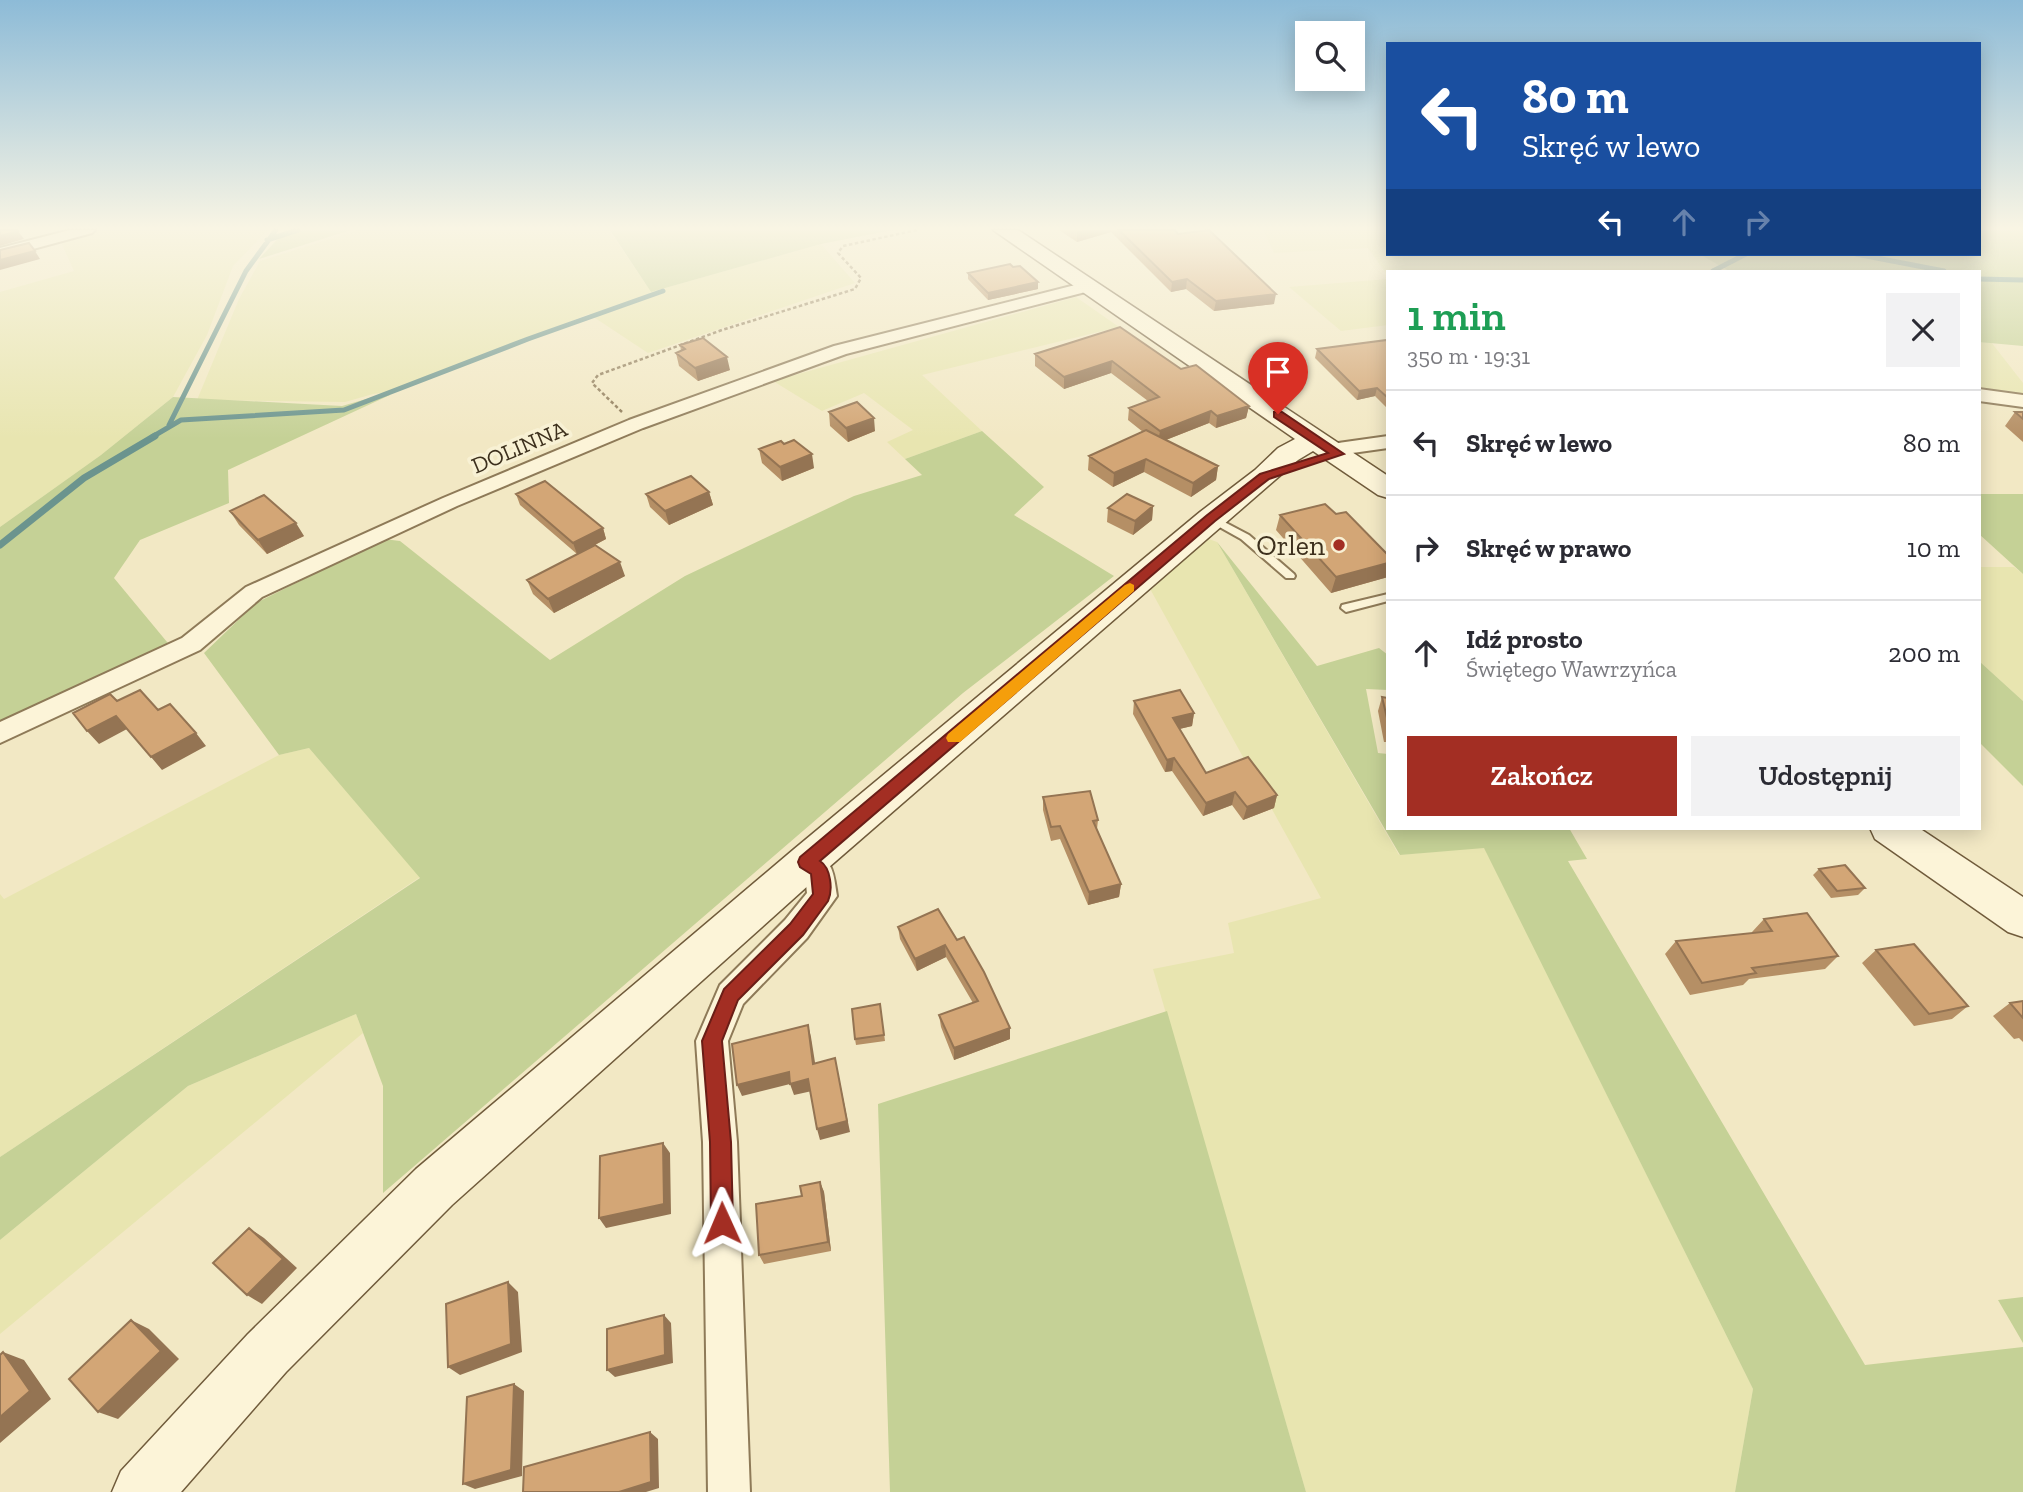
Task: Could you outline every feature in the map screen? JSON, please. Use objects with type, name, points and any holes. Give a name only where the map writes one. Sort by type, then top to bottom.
[{"type":"street","name":"DOLINNA","points":[[0,733],[191,645],[254,592],[450,502],[636,424],[840,350],[1038,300]]},
{"type":"street","points":[[1111,300],[1386,488]]},
{"type":"street","points":[[1981,395],[2023,401]]},
{"type":"street","points":[[142,1492],[267,1353],[434,1186],[807,862],[1228,528],[1265,476],[1328,448],[1386,442]]},
{"type":"street","points":[[1892,830],[2023,919]]},
{"type":"street","points":[[729,1492],[720,1142],[712,1041],[731,995],[803,921],[822,896],[819,870],[807,862]]},
{"type":"lane","points":[[1228,528],[1290,576]]},
{"type":"lane","points":[[1346,608],[1386,598]]},
{"type":"path","points":[[636,424],[592,383],[598,375],[722,330],[821,300]]},
{"type":"shaded area","points":[[0,300],[220,300],[207,335],[173,397],[101,455],[0,527]]},
{"type":"shaded area","points":[[239,300],[806,300],[648,353],[589,314],[398,391],[373,394],[345,402],[197,400]]},
{"type":"shaded area","points":[[1067,300],[1080,300],[1119,327],[922,375],[982,431],[905,459],[887,442],[913,430],[864,393],[822,411],[773,381]]},
{"type":"shaded area","points":[[1304,300],[1386,300],[1386,325],[1341,331]]},
{"type":"shaded area","points":[[1981,342],[1991,342],[2023,383],[2023,397],[1981,391]]},
{"type":"shaded area","points":[[1206,538],[1217,542],[1399,855],[1484,847],[1753,1389],[1735,1492],[1306,1492],[1153,969],[1234,953],[1228,923],[1321,898],[1149,587]]},
{"type":"shaded area","points":[[1981,567],[2014,567],[2023,574],[2023,701],[1981,663]]},
{"type":"shaded area","points":[[309,748],[420,877],[0,1157],[0,894],[4,899],[279,755]]},
{"type":"shaded area","points":[[356,1014],[363,1033],[0,1334],[0,1240],[188,1086]]},
{"type":"green space","points":[[1981,300],[2023,300],[2023,346],[1981,342]]},
{"type":"green space","points":[[380,395],[390,395],[228,470],[229,503],[140,540],[114,578],[172,648],[0,729],[0,527],[101,455],[173,397],[342,406]]},
{"type":"green space","points":[[982,431],[1044,487],[1014,515],[1114,576],[963,693],[383,1193],[383,1086],[356,1014],[188,1086],[0,1240],[0,1157],[420,878],[309,748],[279,755],[204,653],[256,603],[384,539],[400,541],[550,660],[685,576],[854,496],[922,475],[905,459]]},
{"type":"green space","points":[[1981,494],[2023,494],[2023,574],[1981,536]]},
{"type":"green space","points":[[1217,542],[1317,666],[1379,648],[1386,653],[1386,690],[1366,689],[1378,753],[1386,754],[1386,830],[1570,830],[1587,859],[1568,861],[1865,1365],[2023,1347],[2023,1492],[1735,1492],[1753,1389],[1484,848],[1400,855]]},
{"type":"green space","points":[[1981,663],[2023,701],[2023,786],[1981,744]]},
{"type":"green space","points":[[1167,1011],[1306,1492],[890,1492],[878,1104]]},
{"type":"green space","points":[[2023,1297],[2023,1343],[1998,1300]]},
{"type":"building","points":[[1120,327],[1181,369],[1196,365],[1249,406],[1217,416],[1211,411],[1160,431],[1129,408],[1159,397],[1112,361],[1064,377],[1035,354]]},
{"type":"building","points":[[703,338],[727,357],[695,368],[676,353],[685,349],[680,345]]},
{"type":"building","points":[[1386,340],[1386,396],[1377,388],[1359,391],[1317,349]]},
{"type":"building","points":[[857,402],[874,418],[846,428],[829,412]]},
{"type":"building","points":[[1146,430],[1218,466],[1193,483],[1146,459],[1114,473],[1089,456]]},
{"type":"building","points":[[794,440],[812,454],[780,467],[759,449],[781,441],[784,444]]},
{"type":"building","points":[[691,476],[709,492],[665,511],[646,494]]},
{"type":"building","points":[[545,481],[603,528],[573,543],[516,494]]},
{"type":"building","points":[[1127,494],[1153,506],[1135,521],[1108,508]]},
{"type":"building","points":[[264,495],[296,523],[258,540],[230,511]]},
{"type":"building","points":[[1325,504],[1336,514],[1346,512],[1386,553],[1386,564],[1336,577],[1280,515]]},
{"type":"building","points":[[595,545],[620,562],[548,599],[527,580]]},
{"type":"building","points":[[140,690],[158,710],[170,704],[196,733],[151,757],[116,716],[87,731],[73,713],[110,694],[117,701]]},
{"type":"building","points":[[1180,690],[1194,713],[1173,718],[1206,773],[1248,757],[1277,795],[1247,807],[1235,792],[1206,803],[1174,758],[1167,760],[1134,701]]},
{"type":"building","points":[[1382,697],[1386,698],[1386,714]]},
{"type":"building","points":[[1090,791],[1098,820],[1093,821],[1121,884],[1089,892],[1060,826],[1051,827],[1043,797]]},
{"type":"building","points":[[1845,865],[1865,888],[1837,891],[1819,869]]},
{"type":"building","points":[[938,909],[957,940],[964,937],[1010,1028],[954,1048],[939,1015],[978,1001],[945,945],[915,959],[898,927]]},
{"type":"building","points":[[1807,913],[1838,956],[1752,968],[1756,973],[1702,983],[1676,941],[1772,931],[1764,919]]},
{"type":"building","points":[[1914,944],[1968,1006],[1929,1014],[1876,950]]},
{"type":"building","points":[[2023,1001],[2023,1018],[2010,1003]]},
{"type":"building","points":[[880,1004],[884,1035],[855,1039],[852,1009]]},
{"type":"building","points":[[808,1025],[813,1064],[835,1058],[847,1121],[817,1129],[808,1079],[790,1084],[789,1072],[737,1085],[732,1044]]},
{"type":"building","points":[[663,1143],[664,1204],[599,1218],[600,1156]]},
{"type":"building","points":[[820,1182],[828,1242],[759,1255],[756,1204],[802,1196],[800,1186]]},
{"type":"building","points":[[249,1228],[283,1259],[247,1295],[213,1263]]},
{"type":"building","points":[[508,1282],[511,1344],[448,1367],[446,1304]]},
{"type":"building","points":[[664,1315],[665,1355],[607,1370],[607,1329]]},
{"type":"building","points":[[131,1320],[161,1351],[98,1412],[69,1379]]},
{"type":"building","points":[[3,1352],[30,1391],[0,1417],[0,1355]]},
{"type":"building","points":[[514,1384],[511,1470],[463,1484],[467,1397]]},
{"type":"building","points":[[650,1432],[651,1482],[619,1492],[523,1492],[524,1467]]},
{"type":"waterway","points":[[169,425],[232,300]]},
{"type":"waterway","points":[[152,437],[181,420],[344,410],[639,300]]},
{"type":"waterway","points":[[0,545],[84,478],[155,436]]},
{"type":"slow traffic","points":[[954,738],[1130,588]]},
{"type":"place","name":"Orlen","points":[[1339,545]]},
{"type":"route","points":[[722,1223],[720,1142],[712,1041],[731,995],[796,929],[822,896],[819,870],[807,862],[1211,518],[1265,476],[1338,454],[1278,414]]}]
